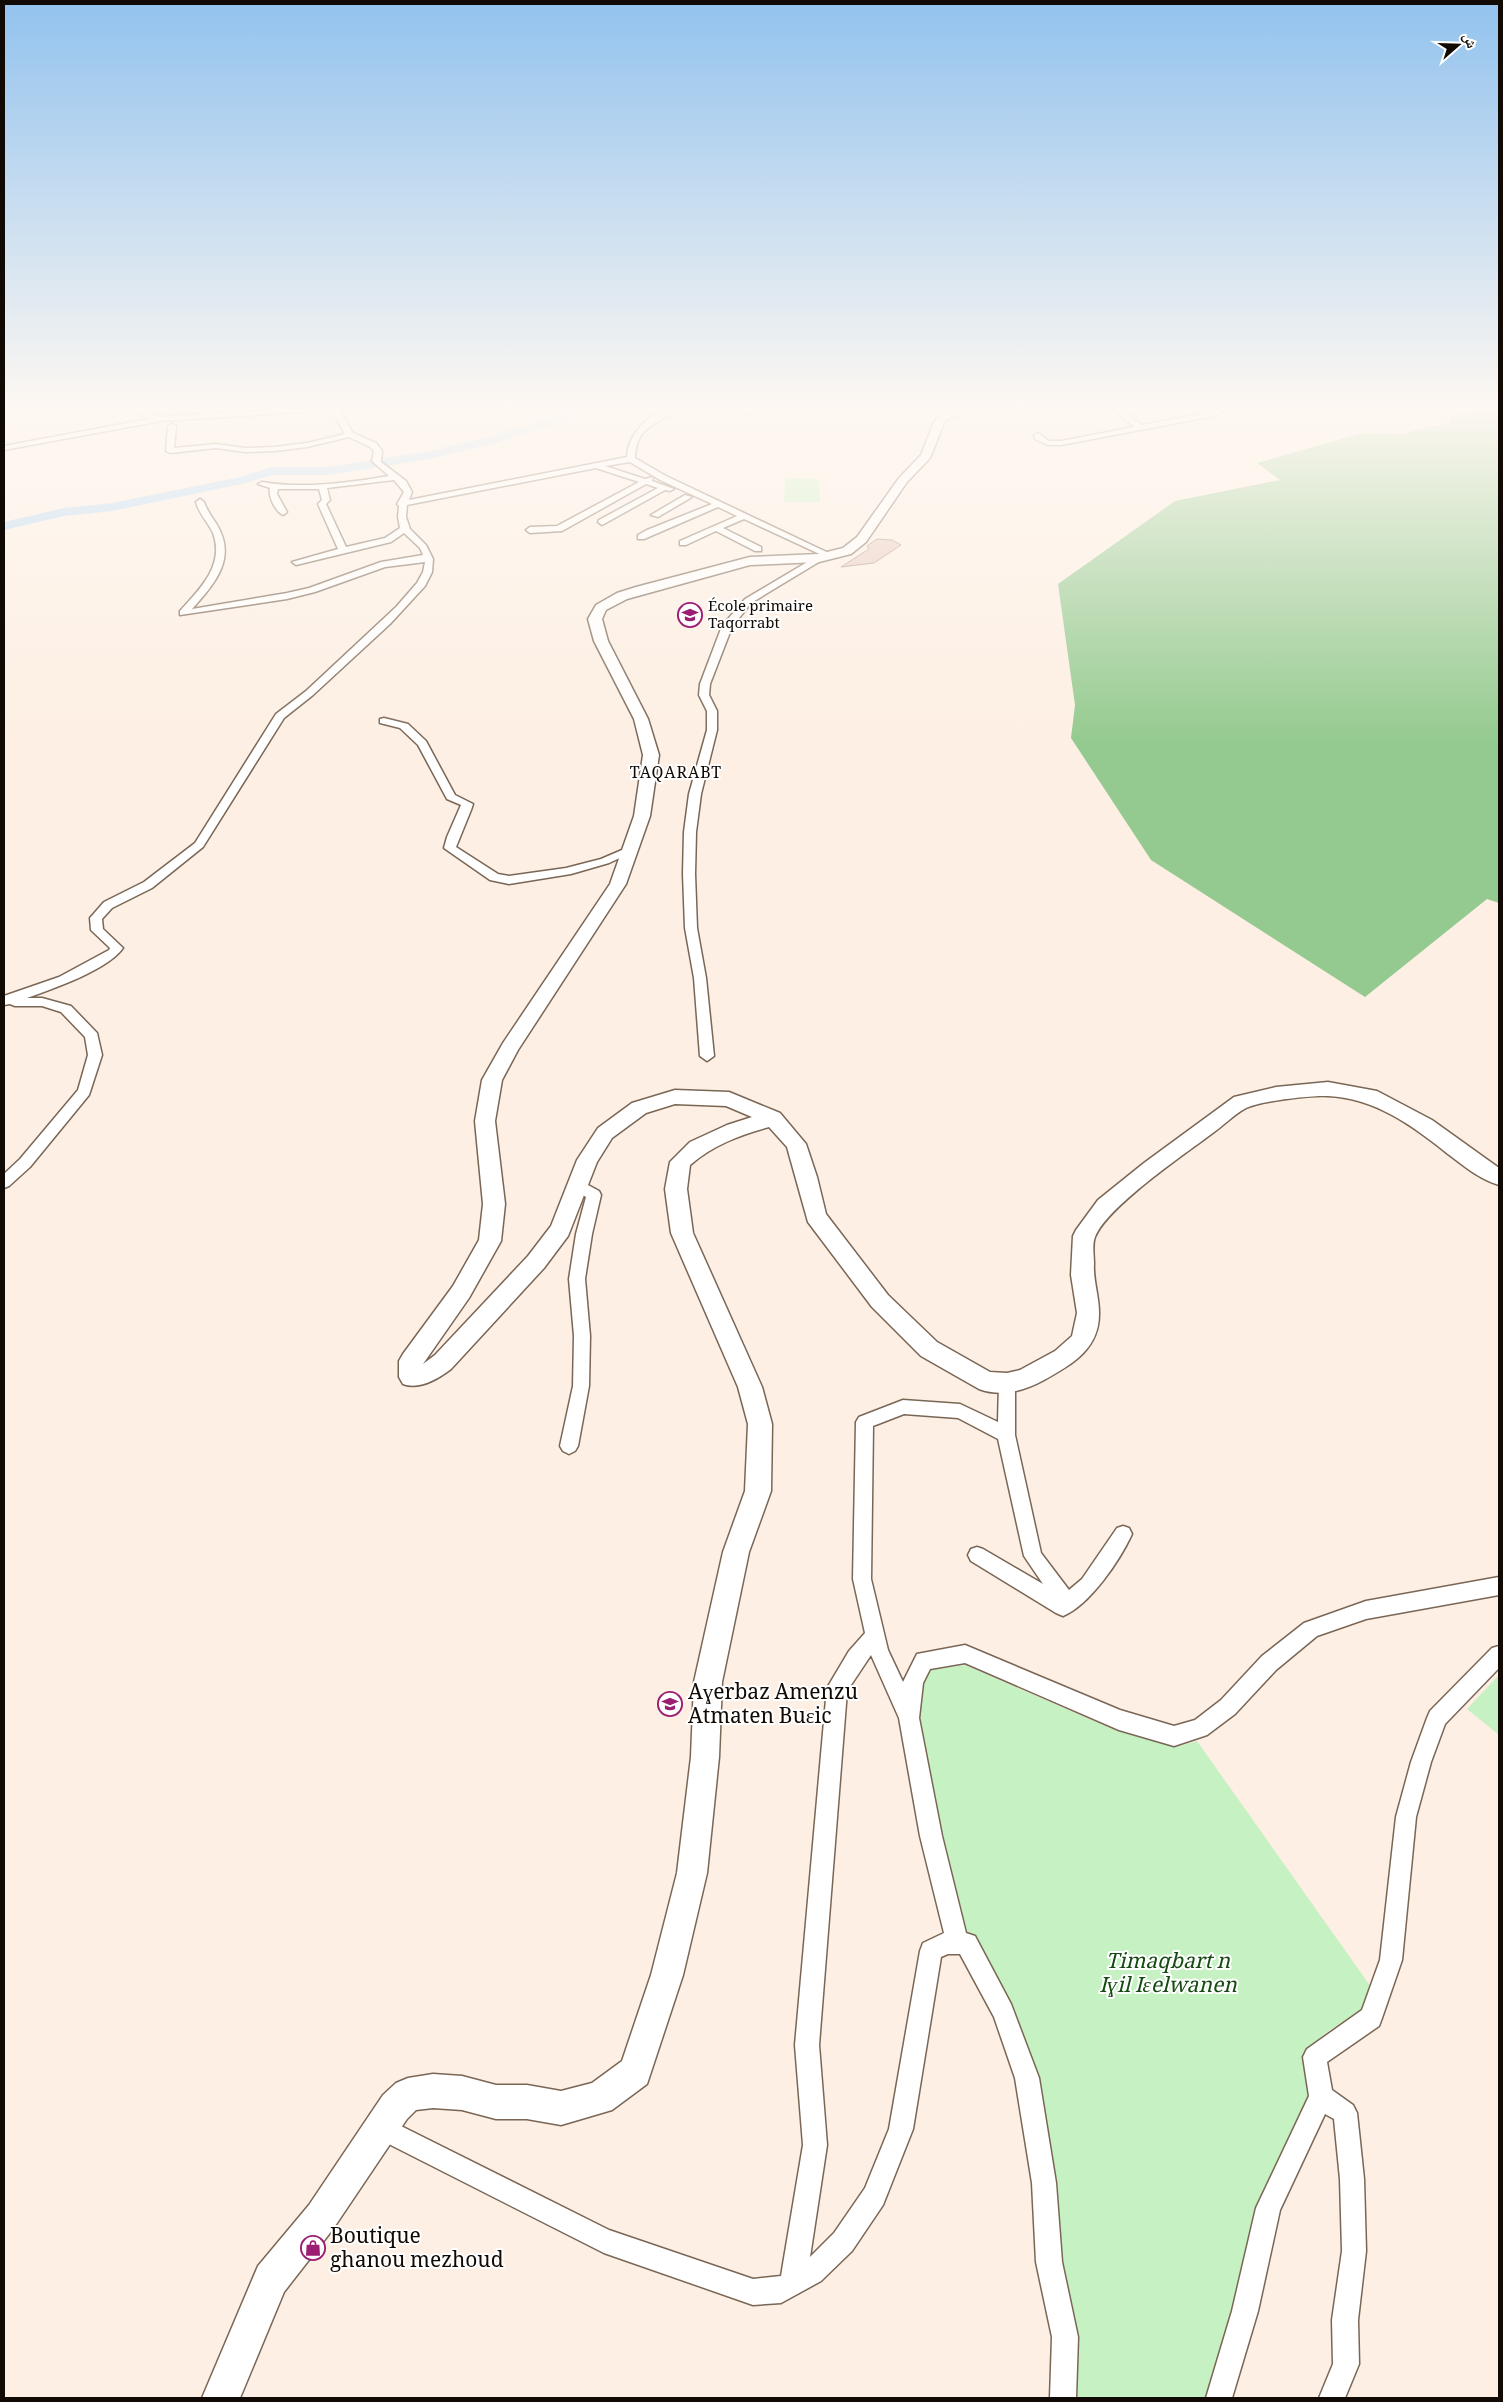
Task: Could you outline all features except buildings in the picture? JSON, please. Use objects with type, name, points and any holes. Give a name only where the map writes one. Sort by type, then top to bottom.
[{"type":"main road","points":[[875,518],[862,540],[848,551],[750,561],[641,590],[622,596],[601,608],[595,619],[601,641],[641,719],[651,755],[642,816],[618,884],[510,1048],[492,1080],[485,1122],[494,1204],[490,1241],[461,1292],[411,1361],[411,1377],[431,1371],[444,1362],[536,1262],[560,1230],[587,1160],[605,1133],[639,1108],[676,1097],[729,1100],[773,1118],[796,1144],[807,1176],[816,1216],[880,1301],[929,1349],[987,1382],[1007,1383],[1026,1378],[1063,1358],[1083,1340],[1088,1313],[1082,1275],[1084,1236],[1106,1206],[1151,1168],[1241,1102],[1276,1094],[1328,1089],[1377,1098],[1425,1125],[1484,1170],[1499,1177]]},
{"type":"main road","points":[[221,2398],[271,2280],[321,2217],[395,2107],[408,2095],[433,2091],[462,2093],[496,2102],[527,2102],[561,2108],[600,2098],[634,2072],[667,1975],[692,1873],[705,1757],[708,1682],[736,1552],[758,1491],[760,1424],[750,1387],[682,1233],[676,1189],[680,1162],[697,1147],[734,1130],[773,1118]]},
{"type":"street","points":[[207,518],[218,535],[222,550],[219,567],[213,578],[183,613],[287,596],[312,590],[384,564],[428,559]]},
{"type":"street","points":[[328,518],[343,551]]},
{"type":"street","points":[[4,1002],[64,980],[113,953],[118,948],[97,930],[96,918],[108,905],[148,885],[199,845],[280,716],[298,705],[354,651],[394,616],[420,585],[428,570],[428,559],[420,540],[407,531],[404,518]]},
{"type":"street","points":[[530,530],[559,529],[578,518]]},
{"type":"street","points":[[602,522],[609,518]]},
{"type":"street","points":[[641,537],[666,523],[687,518]]},
{"type":"street","points":[[732,518],[776,541]]},
{"type":"street","points":[[682,543],[739,518]]},
{"type":"street","points":[[707,1056],[700,978],[691,928],[689,874],[690,832],[695,794],[712,730],[712,711],[704,694],[705,684],[727,626],[748,601],[813,556],[748,518]]},
{"type":"street","points":[[296,562],[388,540],[406,528]]},
{"type":"street","points":[[716,528],[758,549]]},
{"type":"street","points":[[384,721],[404,726],[422,744],[450,797],[467,804],[464,814],[451,838],[450,848],[471,860],[494,877],[509,880],[567,871],[605,861],[629,851]]},
{"type":"street","points":[[4,1002],[42,1002],[66,1009],[92,1036],[95,1055],[84,1092],[25,1163],[4,1182]]},
{"type":"street","points":[[569,1446],[581,1386],[582,1336],[577,1279],[584,1234],[594,1195],[577,1185]]},
{"type":"street","points":[[1007,1383],[1006,1435],[1033,1556],[1066,1603]]},
{"type":"street","points":[[957,1941],[932,1836],[909,1718],[879,1651],[862,1579],[865,1422],[903,1407],[960,1410],[1006,1435]]},
{"type":"street","points":[[977,1555],[1063,1607],[1089,1585],[1123,1534]]},
{"type":"street","points":[[909,1718],[912,1681],[924,1661],[965,1654],[1119,1720],[1174,1736],[1200,1728],[1228,1707],[1269,1663],[1311,1629],[1366,1610],[1499,1586]]},
{"type":"street","points":[[793,2282],[815,2145],[807,2045],[837,1688],[856,1658],[876,1636]]},
{"type":"street","points":[[1219,2398],[1245,2312],[1268,2208],[1321,2097],[1315,2057],[1336,2040],[1371,2018],[1391,1960],[1406,1817],[1421,1762],[1437,1718],[1499,1655]]},
{"type":"street","points":[[381,2128],[604,2240],[753,2292],[780,2290],[812,2272],[843,2242],[874,2196],[901,2129],[931,1951],[944,1942],[957,1941],[967,1944],[976,1956],[1003,2012],[1027,2078],[1044,2183],[1048,2262],[1065,2337],[1062,2398]]},
{"type":"street","points":[[1321,2097],[1345,2113],[1352,2179],[1354,2252],[1345,2320],[1346,2364],[1332,2398]]},
{"type":"green space","points":[[1151,518],[1499,518],[1499,903],[1487,899],[1365,997],[1151,860],[1071,738],[1075,705],[1058,584]]},
{"type":"green space","name":"Timaqbart n Iɣil Iɛelwanen","points":[[965,1665],[1117,1731],[1176,1747],[1197,1741],[1371,1987],[1363,2010],[1330,2030],[1305,2050],[1311,2093],[1258,2201],[1235,2305],[1206,2398],[1075,2398],[1077,2337],[1060,2262],[1037,2076],[1013,2008],[984,1951],[973,1934],[967,1933],[942,1834],[920,1719],[923,1685],[931,1670]]},
{"type":"green space","points":[[1499,1675],[1499,1735],[1467,1709]]},
{"type":"waterway","points":[[4,526],[38,518]]},
{"type":"place","name":"École primaire Taqorrabt","points":[[690,615]]},
{"type":"place","name":"Aɣerbaz Amenzu Atmaten Buɛic","points":[[670,1704]]},
{"type":"place","name":"Boutique ghanou mezhoud","points":[[313,2248]]},
{"type":"district","name":"TAQARABT","points":[[676,772]]}]
